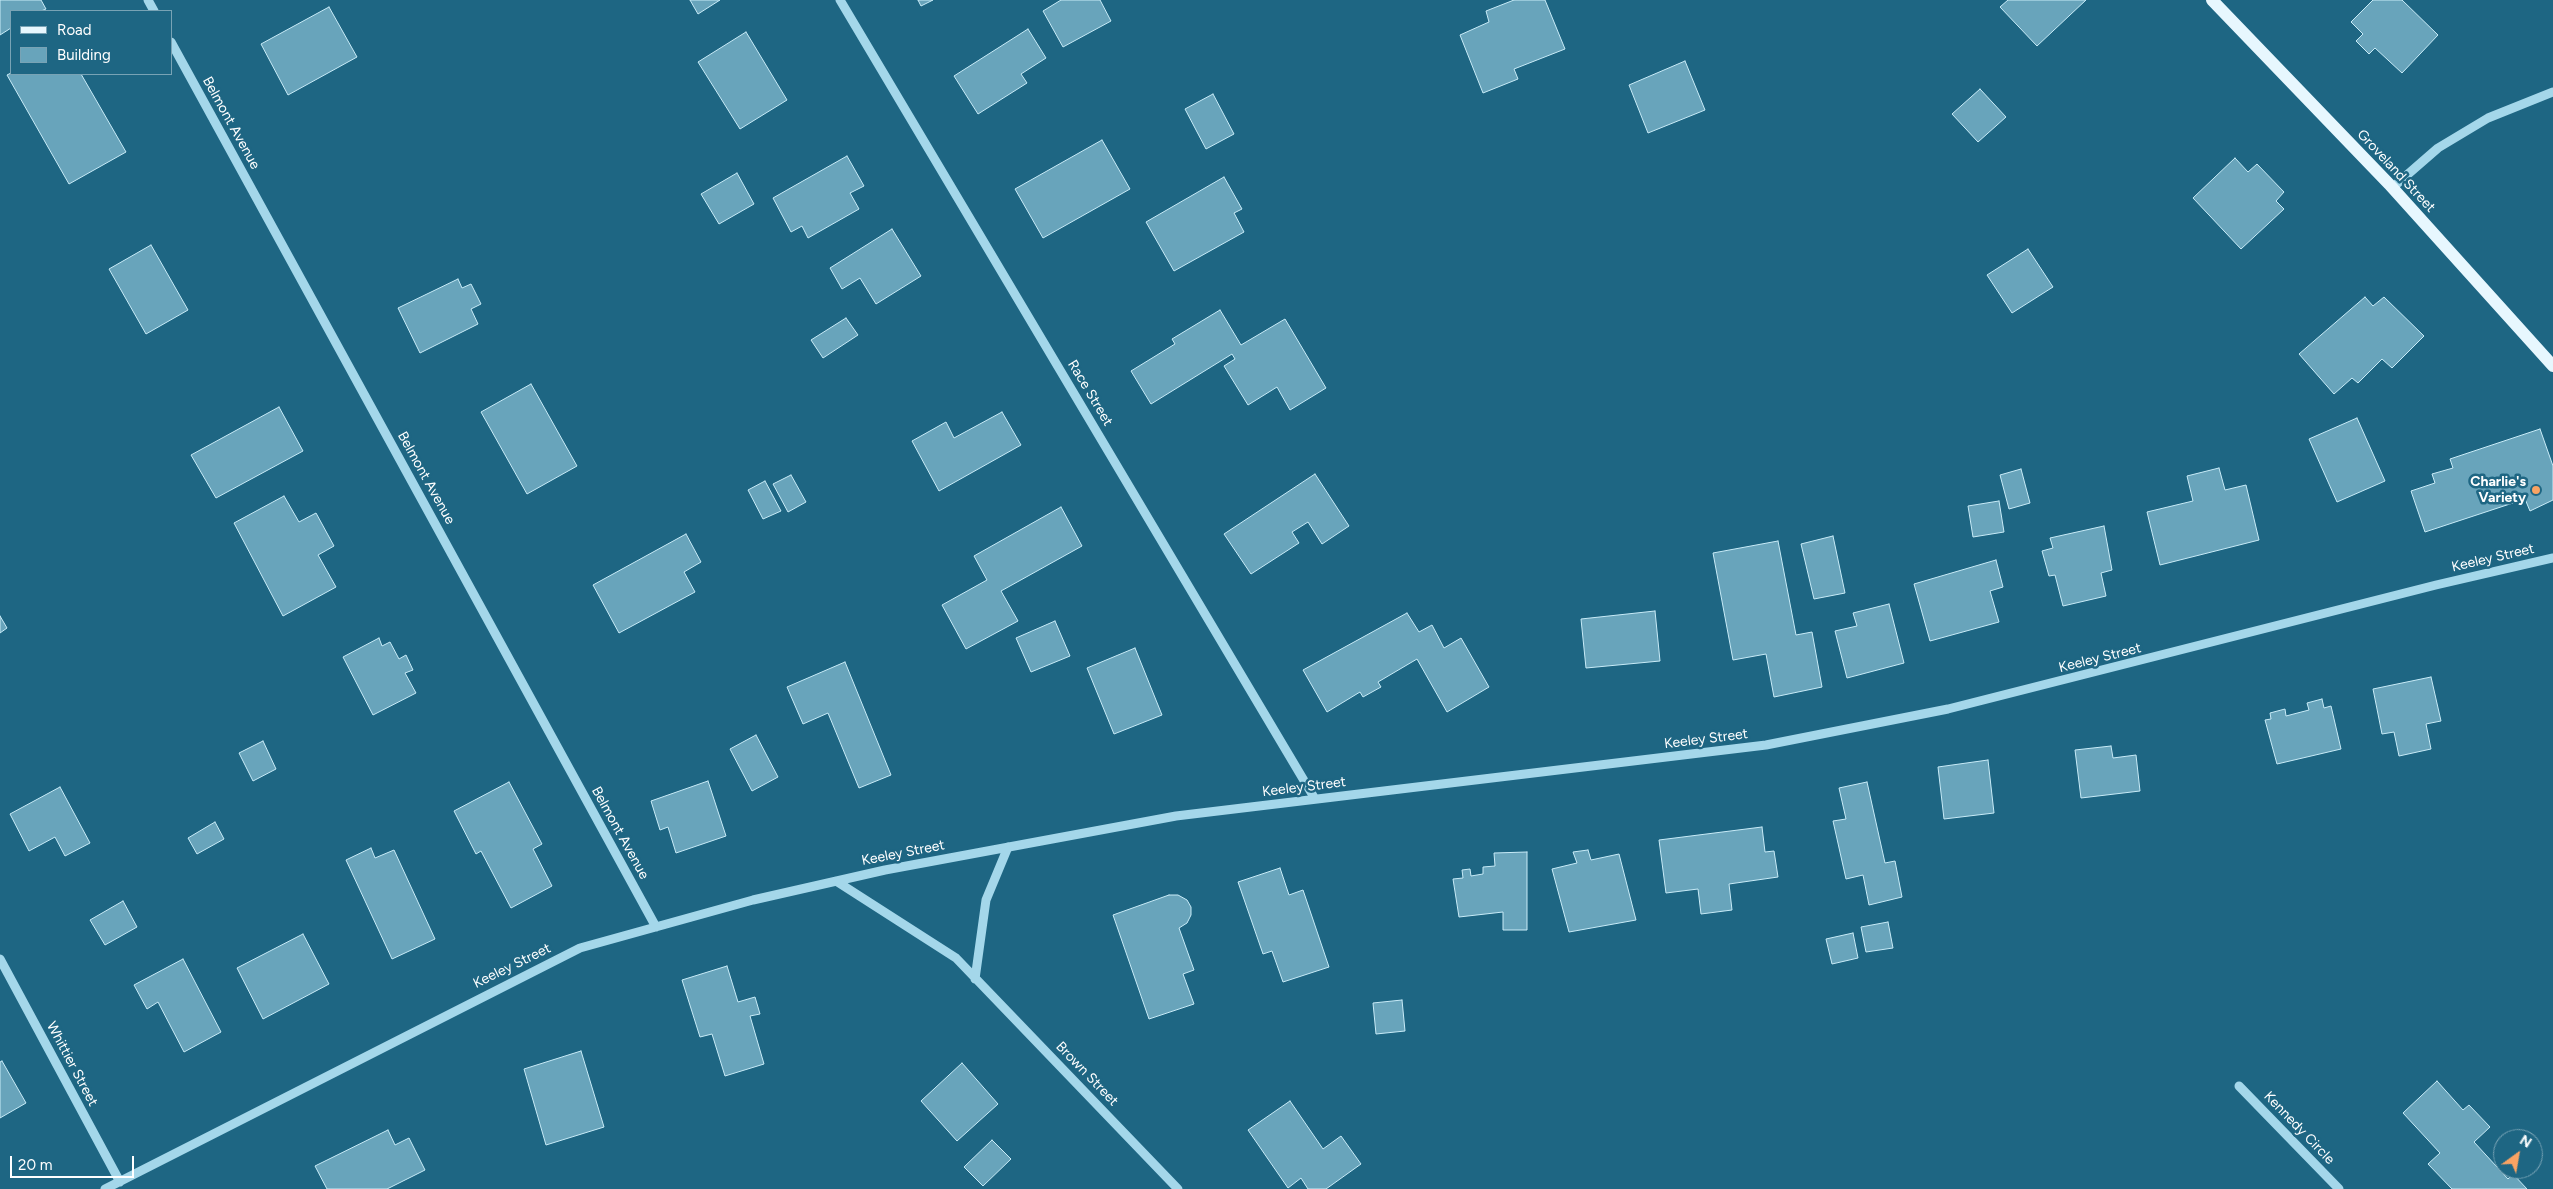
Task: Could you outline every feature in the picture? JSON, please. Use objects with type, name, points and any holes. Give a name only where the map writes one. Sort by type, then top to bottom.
[{"type":"main road","name":"Groveland Street","points":[[2212,0],[2392,188],[2553,366]]},
{"type":"street","name":"Race Street","points":[[840,0],[1315,799]]},
{"type":"street","name":"Belmont Avenue","points":[[172,44],[656,927]]},
{"type":"street","points":[[2392,188],[2438,148],[2488,118],[2553,92]]},
{"type":"street","name":"Keeley Street","points":[[105,1189],[580,948],[753,900],[836,881],[1176,816],[1776,743],[1948,710],[2436,585],[2553,558]]},
{"type":"street","points":[[975,979],[986,900],[1008,847]]},
{"type":"street","name":"Brown Street","points":[[836,881],[956,958],[1178,1189]]},
{"type":"street","name":"Whittier Street","points":[[0,959],[120,1182]]},
{"type":"street","name":"Kennedy Circle","points":[[2239,1086],[2339,1189]]},
{"type":"building","points":[[0,0],[41,0],[46,9],[10,10],[10,29],[0,35]]},
{"type":"building","points":[[690,0],[720,0],[698,14]]},
{"type":"building","points":[[918,0],[933,0],[921,6]]},
{"type":"building","points":[[1061,0],[1100,0],[1111,21],[1063,47],[1043,11]]},
{"type":"building","points":[[1514,0],[1545,0],[1565,49],[1514,69],[1518,79],[1483,93],[1460,35],[1489,22],[1486,11]]},
{"type":"building","points":[[2008,0],[2086,0],[2037,46],[2000,7]]},
{"type":"building","points":[[2373,0],[2402,0],[2438,35],[2402,73],[2375,48],[2369,54],[2356,41],[2363,34],[2351,22]]},
{"type":"building","points":[[329,7],[357,57],[288,95],[261,44]]},
{"type":"building","points":[[1028,29],[1046,58],[1021,74],[1027,83],[978,114],[954,76]]},
{"type":"building","points":[[746,32],[787,100],[740,129],[698,62]]},
{"type":"building","points":[[1685,61],[1705,110],[1648,133],[1629,85]]},
{"type":"building","points":[[7,75],[82,75],[126,152],[69,184]]},
{"type":"building","points":[[1980,89],[2006,117],[1978,142],[1952,114]]},
{"type":"building","points":[[1213,94],[1234,134],[1206,149],[1185,109]]},
{"type":"building","points":[[1102,140],[1130,189],[1043,238],[1015,189]]},
{"type":"building","points":[[847,156],[864,186],[850,193],[859,209],[808,238],[802,226],[791,232],[773,198]]},
{"type":"building","points":[[2235,158],[2248,172],[2257,164],[2284,192],[2276,201],[2284,209],[2241,249],[2193,198]]},
{"type":"building","points":[[737,173],[754,204],[719,224],[701,194]]},
{"type":"building","points":[[1224,177],[1242,209],[1234,213],[1244,232],[1174,271],[1146,222]]},
{"type":"building","points":[[892,229],[921,276],[876,304],[860,278],[842,289],[830,268]]},
{"type":"building","points":[[151,245],[188,310],[146,334],[109,269]]},
{"type":"building","points":[[2028,249],[2053,287],[2012,313],[1987,275]]},
{"type":"building","points":[[458,279],[462,288],[471,284],[481,304],[471,309],[478,324],[420,353],[398,308]]},
{"type":"building","points":[[2365,297],[2373,306],[2384,297],[2424,336],[2392,368],[2382,359],[2358,383],[2352,378],[2334,394],[2299,354]]},
{"type":"building","points":[[1220,310],[1241,345],[1285,319],[1326,388],[1290,410],[1277,387],[1248,405],[1224,366],[1235,359],[1232,354],[1151,404],[1131,371],[1175,344],[1172,339]]},
{"type":"building","points":[[846,318],[858,335],[823,358],[811,340]]},
{"type":"building","points":[[531,384],[577,466],[527,494],[481,412]]},
{"type":"building","points":[[279,407],[303,451],[216,498],[191,455]]},
{"type":"building","points":[[1002,412],[1021,445],[939,491],[912,441],[946,422],[954,438]]},
{"type":"building","points":[[2357,418],[2385,481],[2337,502],[2309,439]]},
{"type":"building","points":[[2540,429],[2553,466],[2553,500],[2530,511],[2525,499],[2425,532],[2411,491],[2435,483],[2432,474],[2453,468],[2450,459]]},
{"type":"building","points":[[2219,468],[2225,490],[2246,485],[2259,540],[2160,565],[2147,512],[2193,501],[2187,476]]},
{"type":"building","points":[[2021,469],[2030,503],[2009,509],[2000,475]]},
{"type":"building","points":[[1315,474],[1349,526],[1322,544],[1308,522],[1292,532],[1299,543],[1251,574],[1224,534]]},
{"type":"building","points":[[791,475],[806,502],[788,512],[773,484]]},
{"type":"building","points":[[765,481],[781,511],[763,519],[748,490]]},
{"type":"building","points":[[284,496],[299,522],[316,513],[334,546],[318,555],[336,587],[283,616],[234,523]]},
{"type":"building","points":[[1999,501],[2004,532],[1973,537],[1968,506]]},
{"type":"building","points":[[1061,507],[1082,546],[1001,591],[1018,621],[966,649],[942,605],[987,580],[974,556]]},
{"type":"building","points":[[2104,526],[2112,570],[2101,573],[2106,596],[2063,606],[2055,575],[2049,576],[2042,551],[2053,548],[2050,538]]},
{"type":"building","points":[[686,534],[701,562],[684,572],[695,592],[619,633],[593,585]]},
{"type":"building","points":[[1833,536],[1845,593],[1814,599],[1801,544]]},
{"type":"building","points":[[1778,541],[1796,635],[1812,632],[1822,687],[1774,697],[1766,654],[1733,660],[1713,553]]},
{"type":"building","points":[[1996,560],[2003,587],[1990,591],[1999,622],[1930,641],[1914,584]]},
{"type":"building","points":[[1889,604],[1904,663],[1847,678],[1835,631],[1857,626],[1853,613]]},
{"type":"building","points":[[1655,611],[1660,661],[1586,668],[1581,619]]},
{"type":"building","points":[[1407,613],[1419,632],[1432,625],[1444,648],[1461,638],[1489,687],[1447,712],[1417,659],[1378,682],[1381,687],[1363,697],[1360,692],[1327,712],[1303,670]]},
{"type":"building","points":[[0,616],[7,628],[0,633]]},
{"type":"building","points":[[1055,621],[1070,656],[1031,672],[1016,638]]},
{"type":"building","points":[[379,638],[382,646],[390,642],[399,659],[406,655],[413,670],[405,673],[416,693],[373,715],[343,657]]},
{"type":"building","points":[[1135,648],[1162,715],[1114,734],[1087,668]]},
{"type":"building","points":[[845,662],[891,775],[859,788],[828,713],[803,724],[787,687]]},
{"type":"building","points":[[2431,677],[2441,721],[2426,724],[2431,749],[2399,756],[2394,732],[2382,734],[2373,689]]},
{"type":"building","points":[[2322,699],[2324,708],[2331,706],[2341,749],[2277,764],[2265,720],[2271,719],[2270,713],[2285,709],[2286,716],[2309,710],[2307,703]]},
{"type":"building","points":[[756,735],[778,777],[752,791],[730,749]]},
{"type":"building","points":[[263,741],[276,769],[253,781],[239,753]]},
{"type":"building","points":[[2111,746],[2113,758],[2136,755],[2140,791],[2081,798],[2075,750]]},
{"type":"building","points":[[1988,760],[1994,813],[1944,819],[1938,767]]},
{"type":"building","points":[[708,781],[726,836],[676,853],[668,827],[660,830],[651,801]]},
{"type":"building","points":[[509,782],[542,844],[533,849],[552,886],[511,908],[481,851],[476,854],[454,811]]},
{"type":"building","points":[[1867,782],[1885,863],[1895,861],[1902,897],[1869,905],[1863,875],[1846,879],[1833,821],[1846,819],[1839,788]]},
{"type":"building","points":[[60,787],[90,843],[65,856],[55,837],[29,851],[10,814]]},
{"type":"building","points":[[215,822],[224,839],[197,854],[188,838]]},
{"type":"building","points":[[1762,827],[1765,852],[1774,851],[1778,877],[1729,884],[1732,910],[1701,914],[1698,889],[1666,893],[1659,840]]},
{"type":"building","points":[[371,848],[375,858],[394,850],[435,939],[392,959],[346,860]]},
{"type":"building","points":[[1588,850],[1591,860],[1619,854],[1636,920],[1569,932],[1552,869],[1577,863],[1573,852]]},
{"type":"building","points":[[1527,852],[1527,930],[1503,930],[1503,912],[1459,917],[1453,879],[1463,878],[1462,870],[1470,869],[1471,876],[1483,874],[1483,867],[1495,866],[1494,853]]},
{"type":"building","points":[[1280,868],[1289,895],[1303,890],[1329,967],[1283,982],[1272,951],[1263,954],[1238,882]]},
{"type":"building","points":[[1169,895],[1178,895],[1187,900],[1191,907],[1191,915],[1187,923],[1179,928],[1194,970],[1183,974],[1194,1004],[1149,1019],[1113,915]]},
{"type":"building","points":[[123,901],[137,927],[105,945],[90,920]]},
{"type":"building","points":[[1888,922],[1893,948],[1866,952],[1861,927]]},
{"type":"building","points":[[1853,933],[1858,958],[1832,964],[1826,939]]},
{"type":"building","points":[[303,934],[329,984],[263,1019],[237,968]]},
{"type":"building","points":[[183,959],[221,1032],[184,1052],[158,1002],[147,1009],[134,985]]},
{"type":"building","points":[[727,966],[738,1002],[755,997],[760,1014],[750,1016],[764,1064],[725,1076],[712,1034],[700,1037],[682,980]]},
{"type":"building","points":[[1402,1000],[1405,1031],[1376,1034],[1373,1003]]},
{"type":"building","points":[[581,1051],[604,1127],[546,1145],[524,1069]]},
{"type":"building","points":[[2,1061],[26,1103],[0,1118],[0,1062]]},
{"type":"building","points":[[962,1063],[998,1104],[957,1141],[921,1101]]},
{"type":"building","points":[[2437,1081],[2463,1110],[2469,1105],[2490,1127],[2474,1142],[2493,1163],[2493,1179],[2518,1179],[2527,1189],[2452,1189],[2428,1164],[2440,1153],[2403,1113]]},
{"type":"building","points":[[1290,1101],[1323,1149],[1341,1136],[1361,1164],[1326,1189],[1308,1189],[1301,1178],[1288,1188],[1248,1130]]},
{"type":"building","points":[[388,1130],[395,1145],[409,1138],[425,1170],[387,1189],[327,1189],[315,1166]]},
{"type":"building","points":[[992,1140],[1011,1159],[983,1186],[964,1167]]},
{"type":"place","name":"Charlie's Variety","points":[[2536,490]]}]
